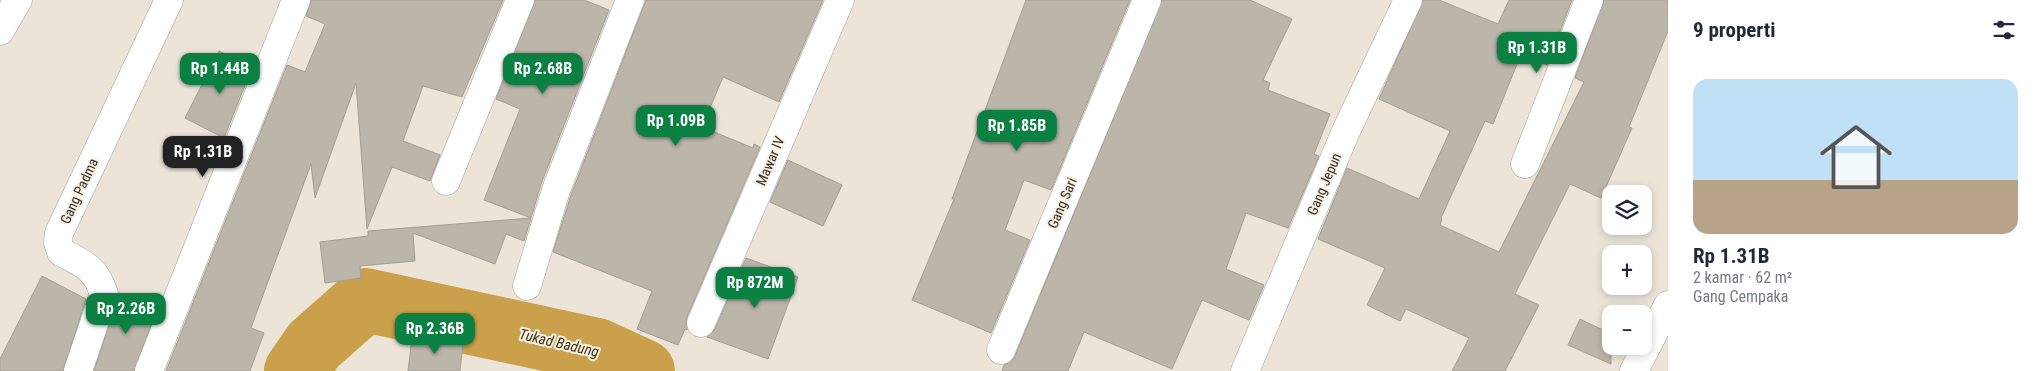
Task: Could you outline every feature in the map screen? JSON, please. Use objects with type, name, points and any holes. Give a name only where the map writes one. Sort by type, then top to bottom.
[{"type":"street","points":[[0,31],[18,0]]},
{"type":"street","name":"Gang Padma","points":[[78,371],[104,294],[100,281],[92,268],[62,252],[58,242],[58,233],[170,0]]},
{"type":"street","points":[[149,371],[296,0]]},
{"type":"street","points":[[446,181],[520,0]]},
{"type":"street","points":[[527,286],[556,190],[630,0]]},
{"type":"street","name":"Mawar IV","points":[[701,323],[840,0]]},
{"type":"street","name":"Gang Sari","points":[[1001,350],[1147,0]]},
{"type":"street","name":"Gang Jepun","points":[[1245,371],[1346,131],[1408,0]]},
{"type":"street","points":[[1525,164],[1589,0]]},
{"type":"street","points":[[1634,371],[1668,305]]},
{"type":"building","points":[[311,0],[503,0],[462,97],[423,86],[403,141],[440,155],[430,181],[392,167],[367,229],[356,83],[315,198],[311,164],[251,328],[264,333],[250,371],[166,371],[287,65],[305,72],[325,24],[306,16]]},
{"type":"building","points":[[535,0],[584,0],[609,10],[541,184],[531,218],[484,200],[520,109],[496,99]]},
{"type":"building","points":[[646,0],[823,0],[779,102],[723,77],[702,127],[753,148],[754,144],[760,147],[687,317],[687,330],[685,329],[678,345],[637,329],[652,291],[553,252],[571,195]]},
{"type":"building","points":[[1026,0],[1130,0],[1051,190],[1024,180],[1005,230],[1030,240],[991,333],[912,300],[954,199],[952,199]]},
{"type":"building","points":[[1162,0],[1250,0],[1292,19],[1263,80],[1270,83],[1268,90],[1330,114],[1314,154],[1319,156],[1288,228],[1246,213],[1226,269],[1264,285],[1249,320],[1202,300],[1172,369],[1084,332],[1068,371],[1002,371],[1004,365],[1011,362],[1015,356]]},
{"type":"building","points":[[1423,0],[1439,0],[1498,24],[1509,0],[1572,0],[1547,65],[1521,54],[1493,124],[1485,121],[1441,218],[1440,225],[1499,252],[1584,82],[1575,78],[1604,0],[1668,0],[1668,31],[1629,127],[1632,128],[1607,185],[1602,185],[1601,198],[1570,184],[1515,294],[1539,305],[1505,371],[1452,371],[1469,338],[1406,309],[1400,321],[1367,305],[1385,268],[1318,239],[1347,168],[1419,199],[1450,131],[1379,99]]},
{"type":"building","points":[[219,51],[252,68],[224,138],[185,118]]},
{"type":"building","points":[[788,160],[842,185],[823,226],[770,202]]},
{"type":"building","points":[[531,218],[524,241],[506,234],[495,264],[413,233],[415,261],[360,266],[361,278],[325,283],[320,242],[368,236],[368,231]]},
{"type":"building","points":[[746,258],[798,277],[768,359],[707,337],[715,329]]},
{"type":"building","points":[[42,276],[86,299],[63,371],[0,371],[0,359]]},
{"type":"building","points":[[119,293],[158,307],[134,371],[94,371]]},
{"type":"building","points":[[1580,319],[1602,330],[1602,355],[1611,355],[1611,364],[1568,345]]},
{"type":"building","points":[[412,337],[463,343],[460,371],[408,371]]},
{"type":"waterway","name":"Tukad Badung","points":[[296,371],[314,345],[365,300],[597,350],[643,371]]}]
